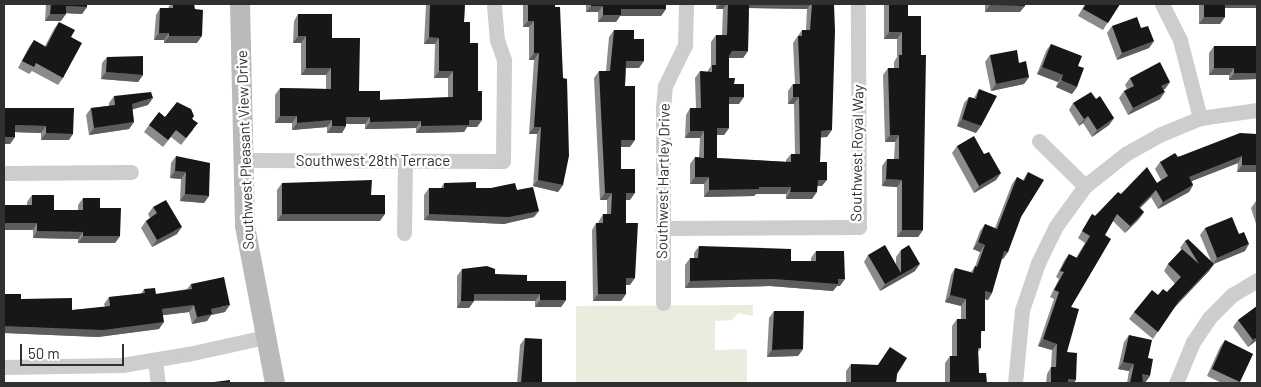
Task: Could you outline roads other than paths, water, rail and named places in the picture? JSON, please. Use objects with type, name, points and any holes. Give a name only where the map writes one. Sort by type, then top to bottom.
[{"type":"main road","name":"Southwest Pleasant View Drive","points":[[240,4],[242,160],[247,242],[275,383]]},
{"type":"street","name":"Southwest 28th Terrace","points":[[242,160],[503,161],[504,60],[497,40],[494,4]]},
{"type":"street","name":"Southwest Hartley Drive","points":[[662,303],[663,108],[666,86],[685,45],[686,4]]},
{"type":"street","name":"Southwest Royal Way","points":[[662,228],[859,227],[858,4]]},
{"type":"street","points":[[1162,4],[1180,40],[1200,118]]},
{"type":"street","points":[[1015,383],[1022,310],[1038,263],[1056,226],[1085,186],[1127,153],[1200,118],[1257,110]]},
{"type":"street","points":[[1038,141],[1085,186]]},
{"type":"street","points":[[404,233],[405,161]]},
{"type":"street","points":[[4,173],[131,172]]},
{"type":"street","points":[[1176,383],[1194,342],[1209,318],[1232,295],[1257,280]]},
{"type":"street","points":[[4,367],[72,368],[155,360],[265,336]]},
{"type":"street","points":[[155,360],[158,383]]}]
